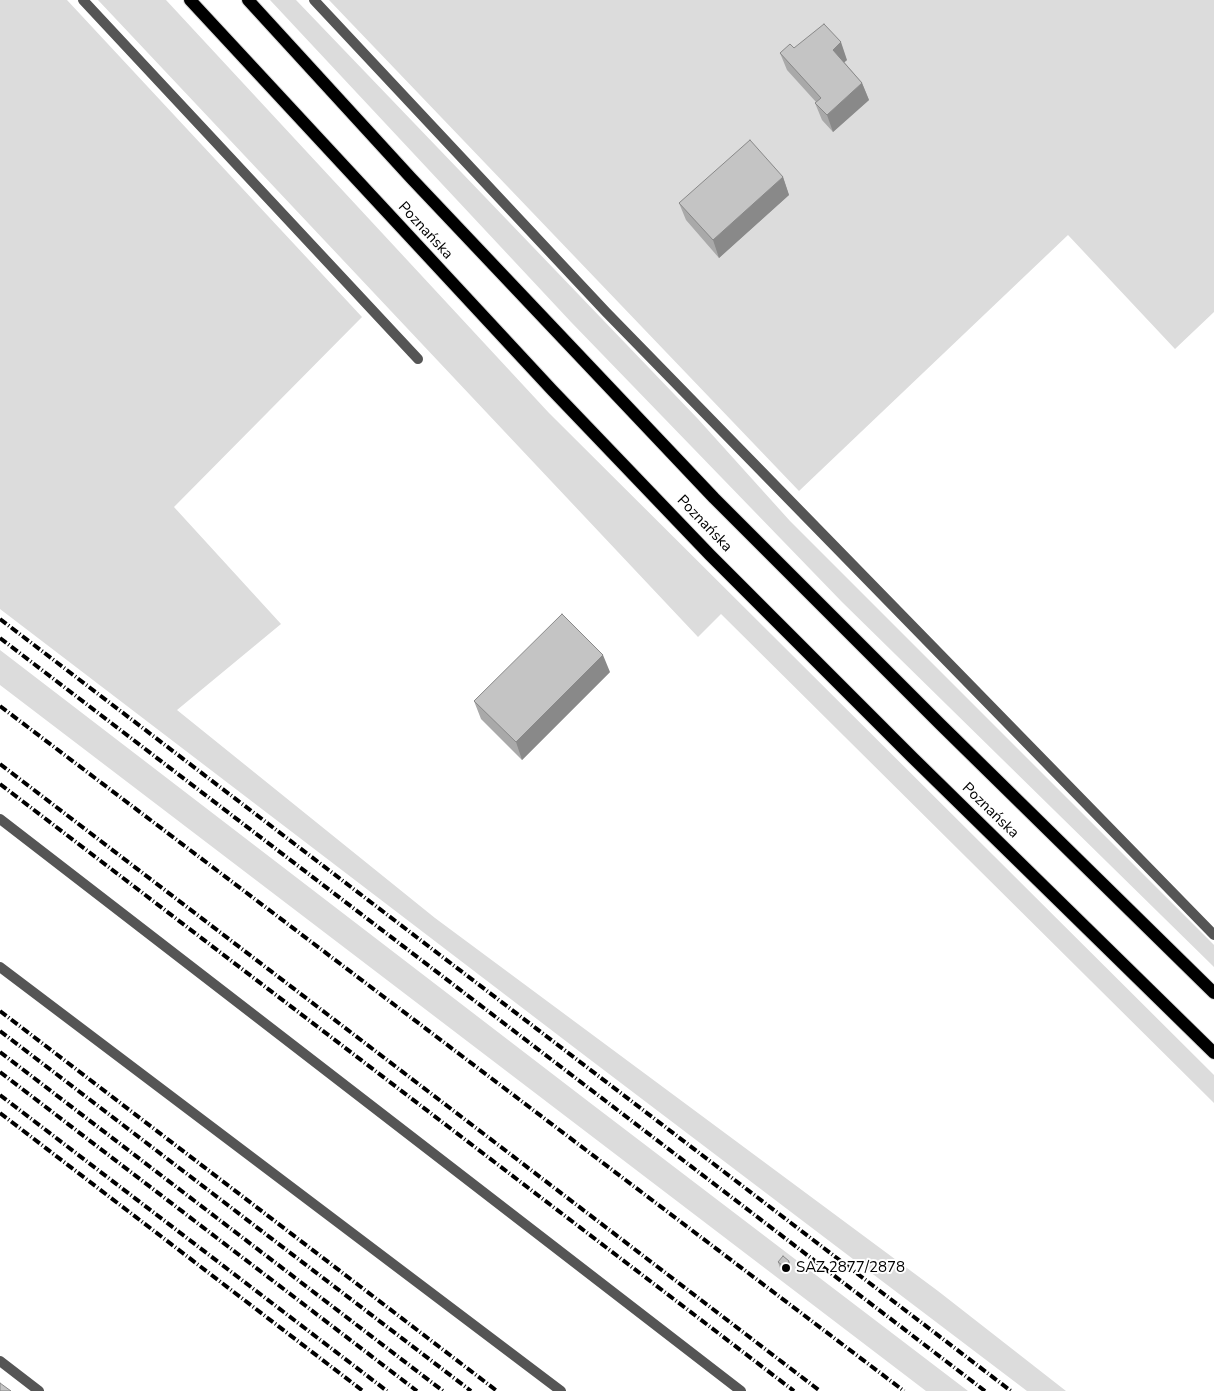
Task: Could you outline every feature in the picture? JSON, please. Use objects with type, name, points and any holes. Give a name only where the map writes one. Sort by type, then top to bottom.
[{"type":"main road","name":"Poznańska","points":[[190,0],[552,390],[710,554],[913,758],[1214,1053]]},
{"type":"main road","name":"Poznańska","points":[[248,0],[418,185],[714,498],[940,724],[1214,992]]},
{"type":"street","points":[[83,0],[418,359]]},
{"type":"street","points":[[314,0],[606,312],[1214,935]]},
{"type":"street","points":[[0,819],[741,1391]]},
{"type":"street","points":[[0,967],[561,1391]]},
{"type":"street","points":[[0,1361],[39,1391]]},
{"type":"shaded area","points":[[0,0],[67,0],[362,317],[174,507],[281,624],[177,710],[435,918],[938,1291],[1066,1391],[1027,1391],[0,609]]},
{"type":"shaded area","points":[[98,0],[166,0],[549,413],[1214,1075],[1214,1103],[721,614],[698,637]]},
{"type":"shaded area","points":[[270,0],[296,0],[698,419],[790,521],[1214,945],[1214,967],[842,602],[571,322]]},
{"type":"shaded area","points":[[329,0],[1214,0],[1214,312],[1175,349],[1068,235],[799,491]]},
{"type":"shaded area","points":[[0,650],[968,1391],[926,1391],[0,685]]},
{"type":"building","points":[[824,24],[841,42],[833,50],[862,83],[827,115],[815,103],[821,98],[780,53],[790,44],[794,48]]},
{"type":"building","points":[[750,140],[783,177],[713,240],[679,203]]},
{"type":"building","points":[[562,614],[603,655],[516,742],[474,701]]},
{"type":"building","points":[[783,1256],[789,1261],[785,1267],[778,1262]]},
{"type":"building","points":[[0,1383],[11,1391],[0,1391]]},
{"type":"railway","points":[[0,619],[1011,1391]]},
{"type":"railway","points":[[0,638],[985,1391]]},
{"type":"railway","points":[[0,706],[904,1391]]},
{"type":"railway","points":[[0,764],[820,1391]]},
{"type":"railway","points":[[0,784],[794,1391]]},
{"type":"railway","points":[[0,1011],[497,1391]]},
{"type":"railway","points":[[0,1031],[471,1391]]},
{"type":"railway","points":[[0,1052],[443,1391]]},
{"type":"railway","points":[[0,1072],[417,1391]]},
{"type":"railway","points":[[0,1095],[387,1391]]},
{"type":"railway","points":[[0,1113],[363,1391]]},
{"type":"place","name":"SAZ 2877/2878","points":[[786,1268]]}]
